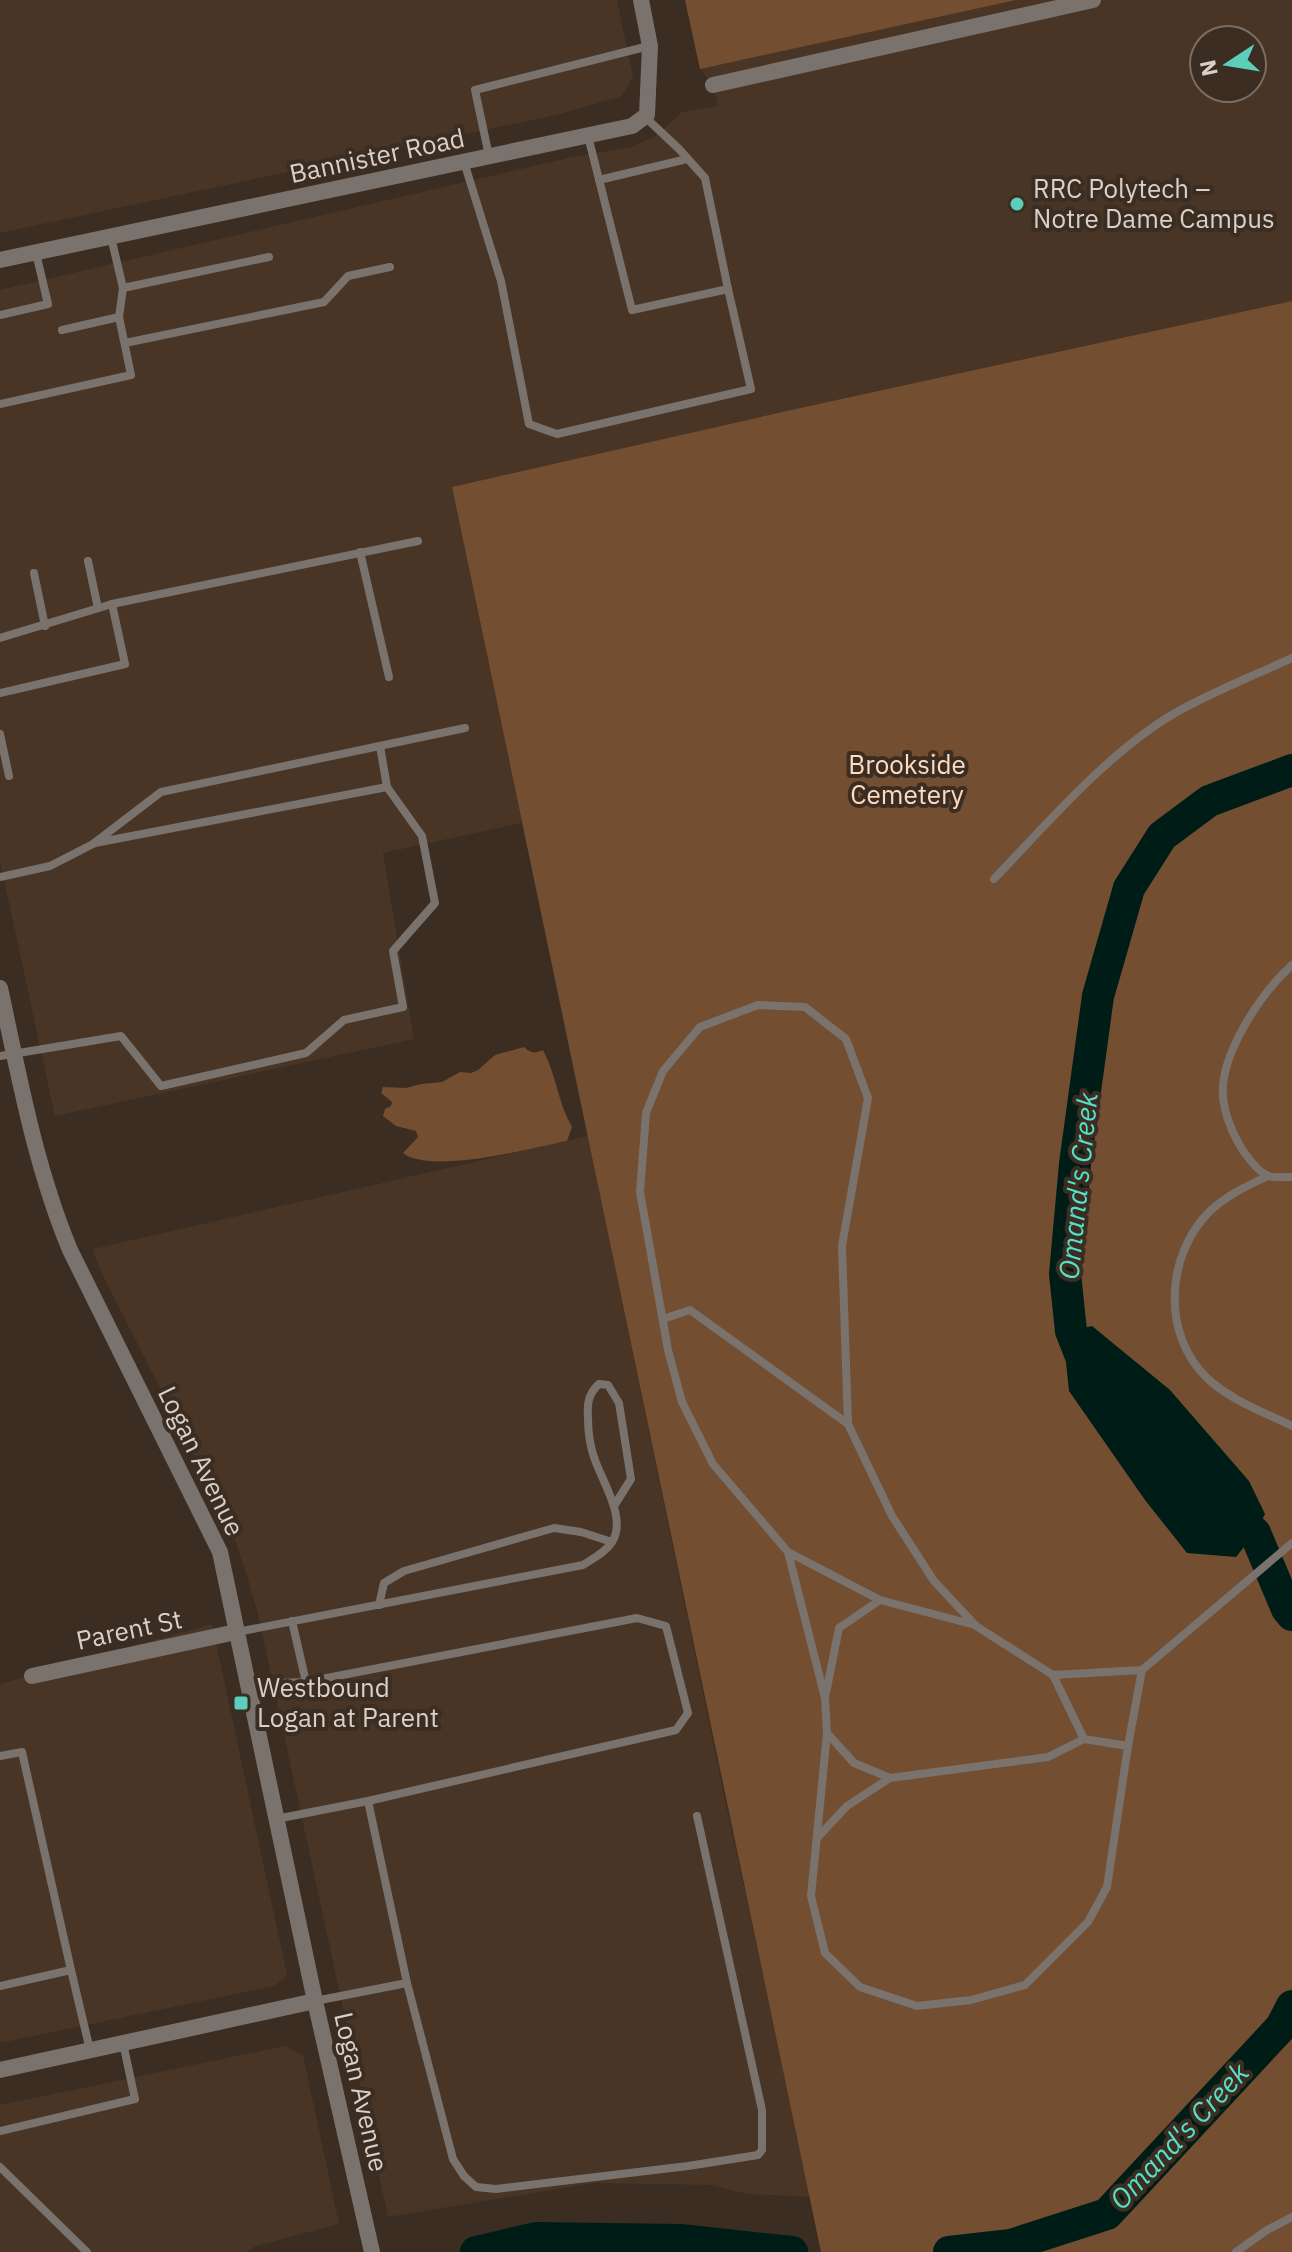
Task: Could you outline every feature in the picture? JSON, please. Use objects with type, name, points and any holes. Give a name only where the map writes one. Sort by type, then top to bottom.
[{"type":"street","points":[[641,0],[650,46],[645,117]]},
{"type":"street","points":[[713,85],[1093,0]]},
{"type":"street","name":"Bannister Road","points":[[0,260],[588,136],[632,126],[645,117]]},
{"type":"street","name":"Logan Avenue","points":[[0,988],[7,1055],[52,1207],[70,1250],[220,1552],[315,2001],[372,2252]]},
{"type":"street","name":"Parent St","points":[[32,1676],[236,1632]]},
{"type":"street","points":[[0,2070],[315,2001]]},
{"type":"lane","points":[[489,157],[475,90],[650,46]]},
{"type":"lane","points":[[464,162],[501,281],[529,424],[557,434],[751,389],[705,178],[645,117]]},
{"type":"lane","points":[[588,136],[632,310],[728,289]]},
{"type":"lane","points":[[599,180],[687,159]]},
{"type":"lane","points":[[0,404],[131,375],[119,317],[123,288],[111,237]]},
{"type":"lane","points":[[0,315],[48,304],[36,253]]},
{"type":"lane","points":[[123,288],[269,257]]},
{"type":"lane","points":[[125,343],[324,302],[348,276],[390,267]]},
{"type":"lane","points":[[62,330],[119,317]]},
{"type":"lane","points":[[0,638],[112,604],[418,541]]},
{"type":"lane","points":[[360,552],[389,677]]},
{"type":"lane","points":[[88,561],[98,608]]},
{"type":"lane","points":[[34,573],[45,626]]},
{"type":"lane","points":[[0,693],[125,664],[112,604]]},
{"type":"lane","points":[[994,879],[1068,802],[1128,746],[1174,714],[1292,658]]},
{"type":"lane","points":[[0,877],[50,866],[93,844],[161,792],[465,728]]},
{"type":"lane","points":[[0,734],[9,776]]},
{"type":"lane","points":[[7,1055],[121,1036],[161,1086],[306,1053],[344,1020],[403,1007],[393,951],[435,903],[422,836],[387,787],[380,746]]},
{"type":"lane","points":[[93,844],[387,787]]},
{"type":"lane","points":[[1268,1176],[1246,1156],[1231,1129],[1223,1096],[1227,1065],[1239,1037],[1261,1000],[1278,977],[1292,965]]},
{"type":"lane","points":[[976,1626],[880,1600],[788,1552],[713,1464],[682,1402],[668,1350],[640,1192],[646,1113],[663,1071],[700,1027],[758,1005],[805,1007],[846,1039],[868,1098],[842,1246],[848,1424],[892,1516],[934,1581],[976,1626],[1053,1675],[1084,1739]]},
{"type":"lane","points":[[1292,1177],[1268,1176],[1232,1194],[1210,1211],[1187,1243],[1178,1267],[1174,1292],[1175,1319],[1182,1341],[1207,1378],[1258,1410],[1292,1426]]},
{"type":"lane","points":[[663,1319],[690,1310],[848,1424]]},
{"type":"lane","points":[[236,1632],[583,1565],[604,1551],[612,1542],[616,1530],[614,1506],[594,1459],[587,1409],[591,1392],[599,1384],[608,1385],[619,1403],[631,1479],[614,1506]]},
{"type":"lane","points":[[379,1605],[384,1583],[404,1571],[554,1528],[581,1532],[612,1542]]},
{"type":"lane","points":[[1053,1675],[1142,1670],[1292,1543]]},
{"type":"lane","points":[[788,1552],[825,1698],[827,1733],[811,1896],[825,1953],[860,1987],[917,2006],[971,2000],[1011,1989],[1025,1985],[1088,1922],[1107,1887],[1142,1670]]},
{"type":"lane","points":[[825,1698],[839,1628],[880,1600]]},
{"type":"lane","points":[[247,1684],[306,1682],[637,1618],[666,1626],[688,1713],[676,1730],[368,1801],[276,1819]]},
{"type":"lane","points":[[292,1621],[306,1682]]},
{"type":"lane","points":[[827,1733],[854,1763],[890,1778]]},
{"type":"lane","points":[[815,1839],[847,1806],[890,1778],[1048,1757],[1084,1739],[1128,1746]]},
{"type":"lane","points":[[0,1756],[22,1752],[90,2050]]},
{"type":"lane","points":[[368,1801],[407,1983],[453,2159],[476,2187],[496,2189],[704,2164],[758,2155],[762,2150],[762,2110],[697,1816]]},
{"type":"lane","points":[[0,1986],[71,1970]]},
{"type":"lane","points":[[315,2001],[407,1983]]},
{"type":"lane","points":[[0,2131],[135,2099],[123,2043]]},
{"type":"lane","points":[[0,2167],[87,2252]]},
{"type":"lane","points":[[1236,2252],[1292,2217]]},
{"type":"shaded area","points":[[0,0],[617,0],[633,77],[622,96],[561,114],[0,233]]},
{"type":"shaded area","points":[[685,0],[1292,0],[1292,301],[452,487],[522,823],[383,853],[414,1039],[55,1116],[0,861],[0,290],[573,157],[632,147],[657,135],[682,112],[718,106],[713,85],[700,69]]},
{"type":"shaded area","points":[[588,1136],[723,1790],[811,2197],[747,2194],[711,2185],[594,2183],[388,2217],[258,1614],[248,1580],[231,1527],[101,1272],[93,1249]]},
{"type":"shaded area","points":[[212,1624],[287,1975],[274,1986],[0,2043],[0,1684]]},
{"type":"shaded area","points":[[285,2046],[303,2055],[339,2224],[256,2246],[246,2252],[0,2252],[0,2105]]},
{"type":"green space","points":[[685,0],[1016,0],[700,69]]},
{"type":"green space","name":"Brookside Cemetery","points":[[1292,301],[1292,2252],[821,2252],[452,487]]},
{"type":"green space","points":[[524,1047],[533,1052],[543,1050],[572,1127],[567,1141],[458,1161],[417,1159],[403,1153],[418,1137],[416,1131],[396,1126],[383,1116],[392,1102],[381,1093],[383,1087],[406,1088],[442,1082],[460,1072],[478,1070],[495,1055]]},
{"type":"water","points":[[1092,1326],[1170,1390],[1249,1481],[1265,1514],[1236,1557],[1187,1553],[1145,1500],[1069,1391],[1064,1343],[1071,1331]]},
{"type":"waterway","name":"Omand's Creek","points":[[1091,1368],[1082,1359],[1071,1331],[1065,1274],[1075,1164],[1098,996],[1129,888],[1162,836],[1209,801],[1292,770]]},
{"type":"waterway","name":"Omand's Creek","points":[[1225,1503],[1255,1533],[1292,1615]]},
{"type":"waterway","name":"Omand's Creek","points":[[949,2252],[1011,2245],[1107,2214],[1281,2027],[1292,2006]]},
{"type":"waterway","name":"Omand's Creek","points":[[476,2252],[536,2238],[680,2240],[792,2252]]},
{"type":"place","name":"RRC Polytech – Notre Dame Campus","points":[[1017,204]]},
{"type":"place","name":"Westbound Logan at Parent","points":[[241,1703]]}]
